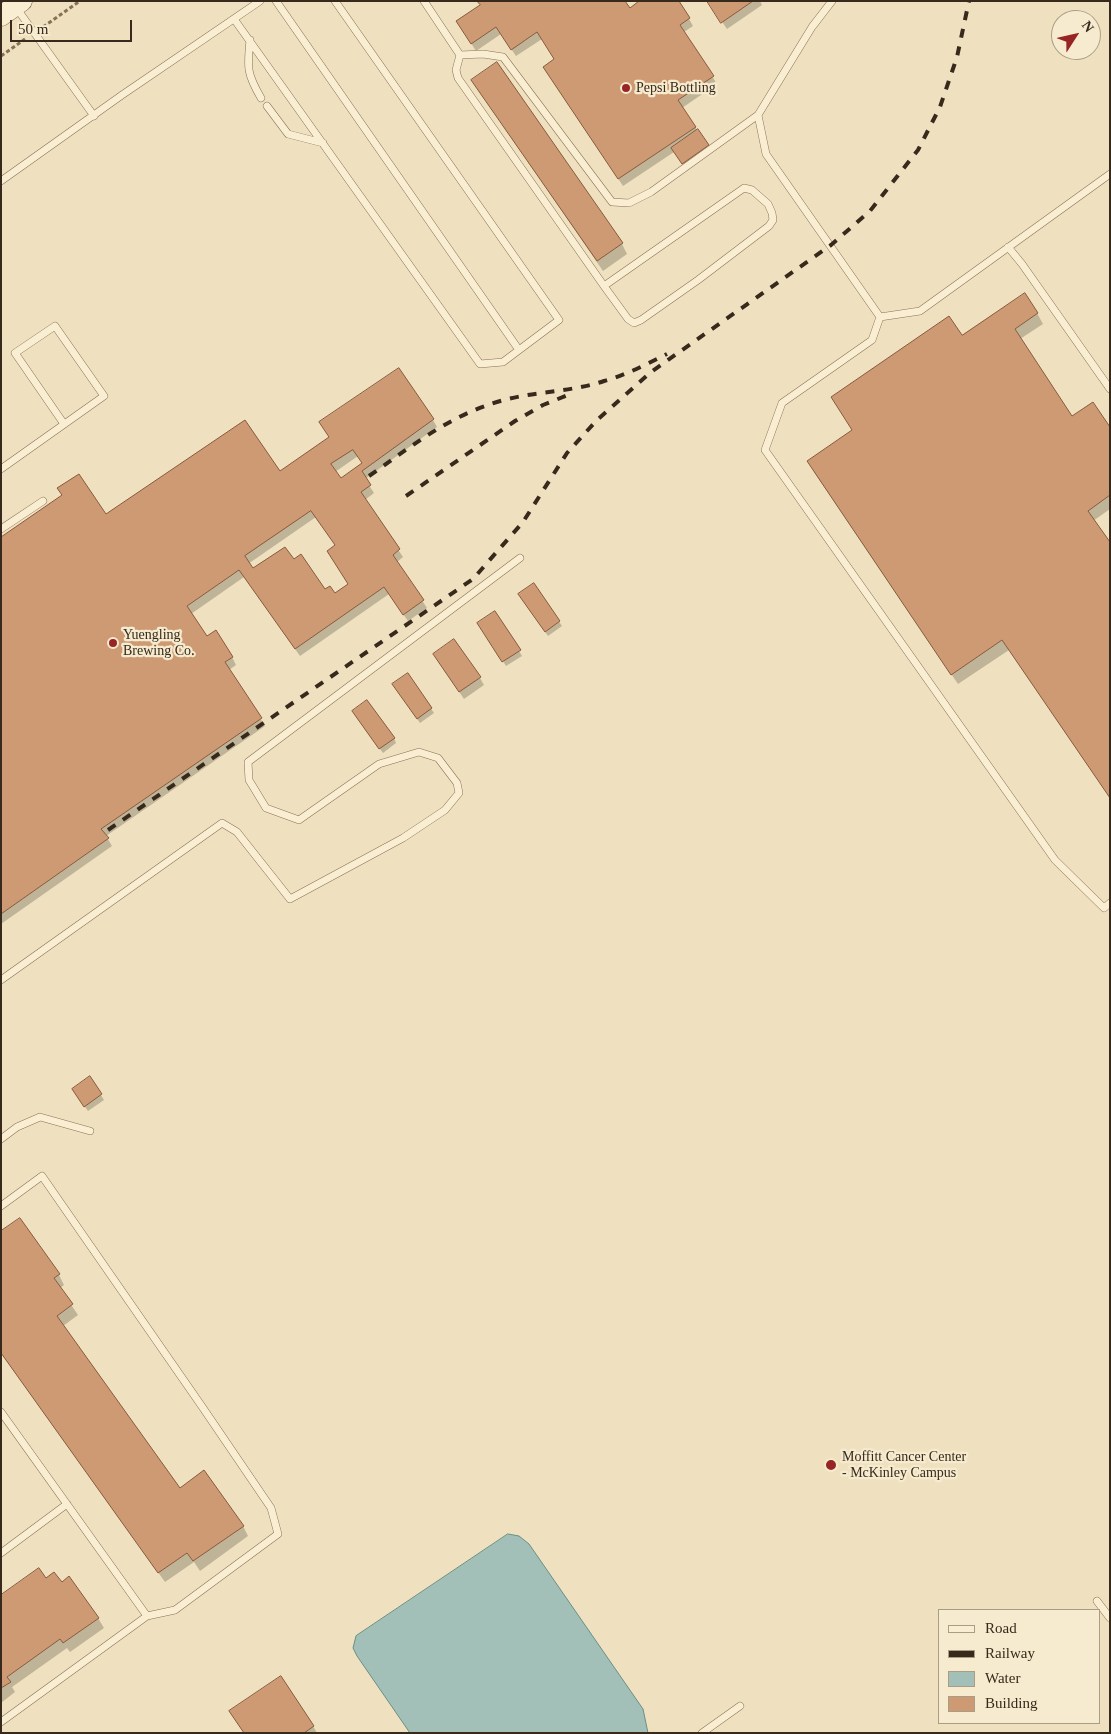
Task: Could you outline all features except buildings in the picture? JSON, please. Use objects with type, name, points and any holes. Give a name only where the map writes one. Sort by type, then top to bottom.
[{"type":"lane","points":[[1,181],[260,1]]},
{"type":"lane","points":[[276,1],[519,350]]},
{"type":"lane","points":[[234,18],[480,364],[503,362],[559,320],[335,1]]},
{"type":"lane","points":[[424,1],[460,55],[456,70],[458,78],[604,286],[628,319],[634,322],[641,320],[769,226],[773,220],[768,204],[752,190],[744,188],[604,286]]},
{"type":"lane","points":[[460,55],[483,54],[502,56],[612,202],[629,203],[651,192],[758,115],[812,27],[832,1]]},
{"type":"lane","points":[[13,8],[94,116]]},
{"type":"lane","points":[[250,40],[247,67],[252,83],[261,98]]},
{"type":"lane","points":[[266,106],[288,134],[323,143]]},
{"type":"lane","points":[[758,115],[766,154],[880,317]]},
{"type":"lane","points":[[880,317],[920,311],[1110,174]]},
{"type":"lane","points":[[1008,247],[1110,389]]},
{"type":"lane","points":[[880,317],[872,340],[782,403],[765,450],[1055,860],[1104,908],[1110,903]]},
{"type":"lane","points":[[1,468],[64,424],[104,396],[55,326],[15,353],[64,424]]},
{"type":"lane","points":[[1,529],[43,501]]},
{"type":"lane","points":[[1,980],[222,823],[237,832],[290,899],[403,838],[445,810],[459,793],[457,783],[438,758],[420,752],[379,764],[298,820],[266,808],[249,780],[248,762],[520,558]]},
{"type":"lane","points":[[1,1139],[17,1127],[40,1117],[90,1131]]},
{"type":"lane","points":[[1,1206],[42,1176],[271,1508],[278,1534],[175,1610],[147,1616],[1,1722]]},
{"type":"lane","points":[[1,1412],[147,1616]]},
{"type":"lane","points":[[1,1553],[67,1504]]},
{"type":"lane","points":[[1098,1601],[1110,1618]]},
{"type":"lane","points":[[702,1733],[740,1706]]},
{"type":"water","points":[[508,1534],[519,1536],[529,1544],[643,1709],[648,1733],[410,1733],[357,1656],[353,1648],[356,1636]]},
{"type":"railway","points":[[108,830],[473,579],[523,522],[567,453],[597,420],[651,372],[831,245],[870,211],[918,150],[940,107],[957,57],[969,1]]},
{"type":"railway","points":[[369,476],[449,422],[485,406],[516,397],[592,385],[612,379],[667,354]]},
{"type":"railway","points":[[406,496],[515,421],[543,405],[573,393]]},
{"type":"place","name":"Pepsi Bottling","points":[[626,88]]},
{"type":"place","name":"Yuengling Brewing Co.","points":[[113,643]]},
{"type":"place","name":"Moffitt Cancer Center - McKinley Campus","points":[[831,1465]]}]
